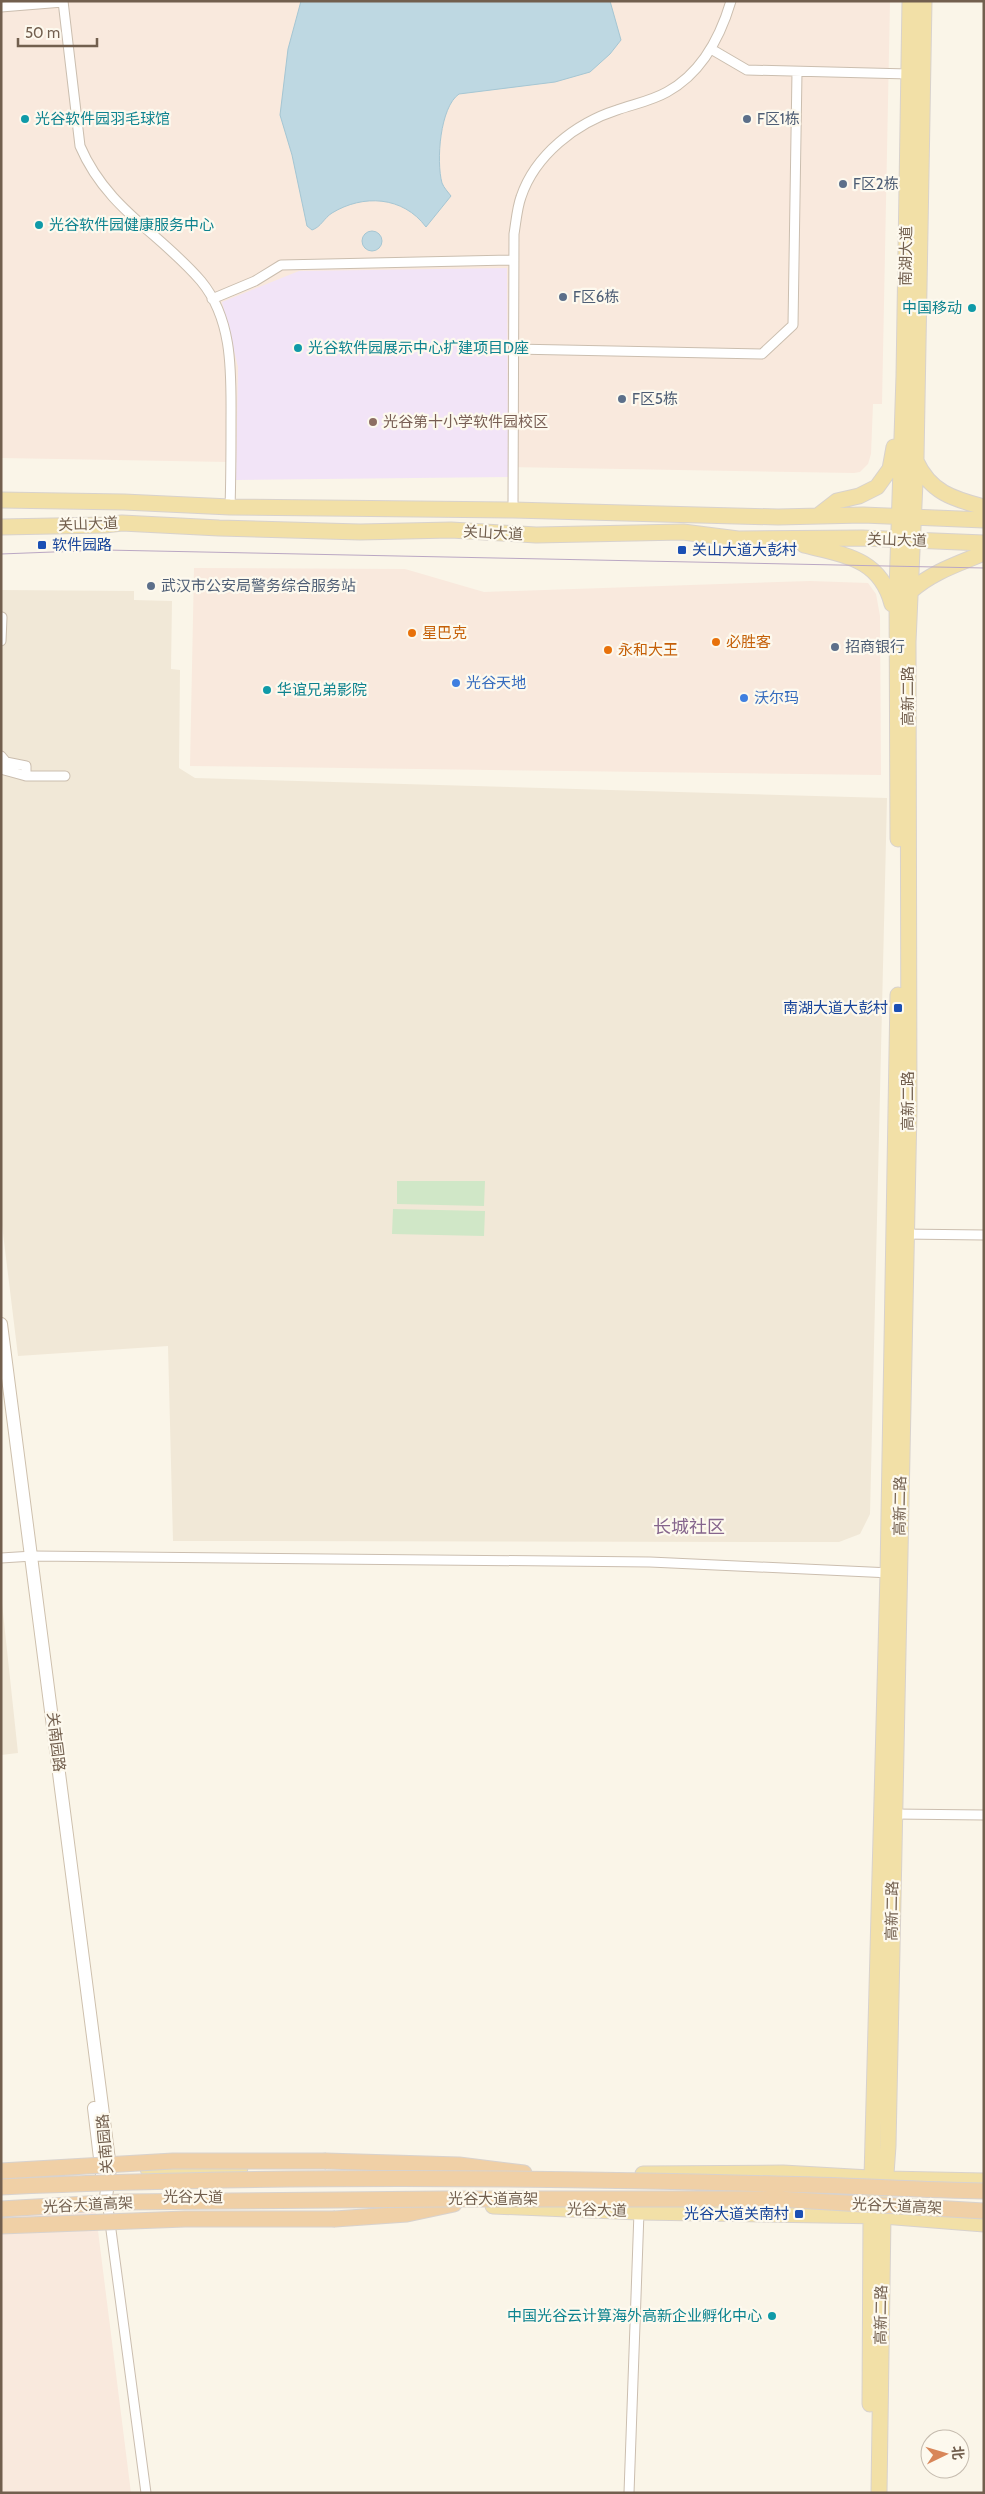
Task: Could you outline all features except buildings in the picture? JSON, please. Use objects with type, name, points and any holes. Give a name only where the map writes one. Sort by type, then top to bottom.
[{"type":"highway","points":[[1,2171],[173,2161],[326,2161],[459,2165],[524,2173]]},
{"type":"highway","name":"光谷大道高架","points":[[1,2187],[121,2181],[443,2179],[773,2184],[984,2191]]},
{"type":"highway","name":"光谷大道高架","points":[[1,2209],[121,2202],[444,2199],[776,2200],[984,2211]]},
{"type":"highway","points":[[1,2226],[185,2219],[335,2219],[407,2214],[454,2204]]},
{"type":"main road","name":"南湖大道","points":[[905,540],[904,376],[910,1]]},
{"type":"main road","name":"南湖大道","points":[[906,518],[916,459],[924,1]]},
{"type":"main road","points":[[819,515],[838,501],[859,496],[877,487],[885,477],[893,457],[904,376]]},
{"type":"main road","points":[[916,459],[923,476],[939,490],[957,500],[984,508]]},
{"type":"main road","name":"关山大道","points":[[1,500],[124,502],[230,507],[513,510],[743,517],[819,515],[984,520]]},
{"type":"main road","name":"关山大道","points":[[1,527],[105,526],[122,523],[360,532],[451,530],[536,535],[664,532],[783,540],[905,540],[984,543]]},
{"type":"main road","points":[[783,540],[847,556],[873,569],[888,588],[898,624]]},
{"type":"main road","name":"高新二路","points":[[900,1234],[908,1109],[908,642],[911,590],[905,540]]},
{"type":"main road","name":"高新二路","points":[[880,2179],[874,2142],[893,1573],[900,1234],[898,624],[905,540]]},
{"type":"main road","points":[[911,590],[922,580],[937,572],[984,553]]},
{"type":"main road","name":"关南园路","points":[[1,1324],[106,2169],[106,2197]]},
{"type":"main road","name":"关南园路","points":[[1,1371],[29,1556]]},
{"type":"main road","name":"高新二路","points":[[869,2493],[877,2216],[894,1814],[893,1573]]},
{"type":"main road","points":[[821,2175],[837,2174],[859,2168],[866,2159],[874,2142]]},
{"type":"main road","name":"光谷大道","points":[[1,2177],[106,2169],[309,2168],[524,2173],[821,2175],[880,2179],[984,2181]]},
{"type":"main road","name":"光谷大道","points":[[1,2206],[106,2197],[304,2198],[640,2212],[877,2216],[984,2224]]},
{"type":"main road","name":"高新二路","points":[[877,2216],[879,2493]]},
{"type":"street","points":[[513,510],[514,234],[521,197],[529,179],[547,154],[583,125],[617,110],[667,92],[684,81],[711,49],[720,34],[731,1]]},
{"type":"street","points":[[1,7],[63,2],[80,146],[86,160],[125,212],[187,267],[201,282],[212,299],[226,333],[231,373],[230,507]]},
{"type":"street","points":[[711,49],[747,70],[909,74]]},
{"type":"street","points":[[514,349],[762,354],[793,325],[797,72]]},
{"type":"street","points":[[212,299],[255,281],[281,264],[514,260]]},
{"type":"street","points":[[1,641],[2,617]]},
{"type":"street","points":[[1,756],[6,762],[26,766],[26,776]]},
{"type":"street","points":[[1,770],[26,776],[65,776]]},
{"type":"street","points":[[900,1234],[984,1235]]},
{"type":"street","points":[[1,1558],[29,1556],[650,1562],[893,1573]]},
{"type":"street","points":[[894,1814],[984,1815]]},
{"type":"street","points":[[106,2197],[146,2493]]},
{"type":"street","points":[[629,2493],[640,2212]]},
{"type":"shaded area","points":[[1,1],[890,1],[882,404],[873,404],[871,454],[868,464],[860,472],[854,473],[1,458]]},
{"type":"shaded area","name":"光谷第十小学软件园校区","points":[[507,268],[508,477],[236,480],[238,367],[222,302],[299,271]]},
{"type":"shaded area","name":"光谷天地","points":[[194,568],[405,569],[484,592],[810,581],[868,583],[876,594],[880,616],[881,775],[190,766]]},
{"type":"shaded area","points":[[1,590],[134,591],[134,600],[172,601],[171,669],[180,670],[179,768],[195,778],[887,798],[870,1514],[860,1534],[839,1542],[173,1541],[168,1346],[18,1356],[1,1217]]},
{"type":"shaded area","points":[[1,1594],[18,1753],[1,1755]]},
{"type":"shaded area","points":[[95,2207],[131,2493],[1,2493],[1,2216]]},
{"type":"green space","points":[[397,1181],[485,1181],[484,1206],[397,1204]]},
{"type":"green space","points":[[393,1209],[485,1211],[484,1236],[392,1234]]},
{"type":"water","points":[[301,1],[610,1],[621,40],[610,54],[590,72],[555,82],[459,94],[447,110],[441,135],[440,173],[442,183],[451,196],[426,227],[406,209],[382,201],[369,201],[344,207],[332,213],[318,227],[312,230],[307,226],[292,155],[280,115],[288,49]]},
{"type":"water","points":[[368,231],[376,231],[382,237],[382,245],[376,251],[368,251],[362,245],[362,237]]},
{"type":"tram line","points":[[1,554],[105,550],[984,568]]},
{"type":"place","name":"光谷软件园羽毛球馆","points":[[25,119]]},
{"type":"place","name":"F区1栋","points":[[747,119]]},
{"type":"place","name":"F区2栋","points":[[843,184]]},
{"type":"place","name":"光谷软件园健康服务中心","points":[[39,225]]},
{"type":"place","name":"F区6栋","points":[[563,297]]},
{"type":"place","name":"中国移动","points":[[972,308]]},
{"type":"place","name":"光谷软件园展示中心扩建项目D座","points":[[298,348]]},
{"type":"place","name":"F区5栋","points":[[622,399]]},
{"type":"place","name":"光谷第十小学软件园校区","points":[[373,422]]},
{"type":"place","name":"软件园路","points":[[42,545]]},
{"type":"place","name":"关山大道大彭村","points":[[682,550]]},
{"type":"place","name":"武汉市公安局警务综合服务站","points":[[151,586]]},
{"type":"place","name":"星巴克","points":[[412,633]]},
{"type":"place","name":"必胜客","points":[[716,642]]},
{"type":"place","name":"招商银行","points":[[835,647]]},
{"type":"place","name":"永和大王","points":[[608,650]]},
{"type":"place","name":"光谷天地","points":[[456,683]]},
{"type":"place","name":"华谊兄弟影院","points":[[267,690]]},
{"type":"place","name":"沃尔玛","points":[[744,698]]},
{"type":"place","name":"南湖大道大彭村","points":[[898,1008]]},
{"type":"place","name":"光谷大道关南村","points":[[799,2214]]},
{"type":"place","name":"中国光谷云计算海外高新企业孵化中心","points":[[772,2316]]},
{"type":"district","name":"长城社区","points":[[689,1527]]}]
